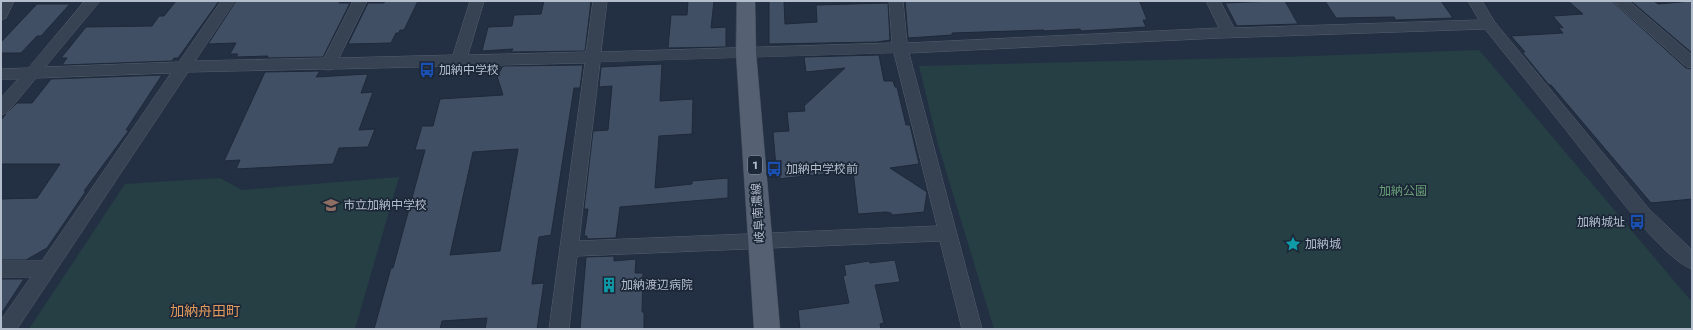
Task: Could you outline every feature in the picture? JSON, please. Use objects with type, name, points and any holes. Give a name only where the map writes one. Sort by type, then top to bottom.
[{"type":"main road","name":"岐阜南濃線","points":[[746,1],[746,53],[767,329]]},
{"type":"street","points":[[1,15],[7,1]]},
{"type":"street","points":[[1,109],[93,1]]},
{"type":"street","points":[[6,329],[228,1]]},
{"type":"street","points":[[328,65],[360,1]]},
{"type":"street","points":[[459,61],[477,1]]},
{"type":"street","points":[[559,329],[600,1]]},
{"type":"street","points":[[896,1],[900,48],[972,329]]},
{"type":"street","points":[[1213,1],[1229,33]]},
{"type":"street","points":[[1475,1],[1489,24],[1643,214],[1674,246],[1692,261]]},
{"type":"street","points":[[1620,1],[1692,62]]},
{"type":"street","points":[[1,74],[184,67],[593,58],[900,48],[1229,33],[1489,24]]},
{"type":"street","points":[[569,249],[948,234]]},
{"type":"street","points":[[1,269],[48,269]]},
{"type":"green space","name":"加納公園","points":[[1479,50],[1692,302],[1692,329],[994,329],[939,148],[919,66],[1283,57]]},
{"type":"green space","points":[[399,177],[355,329],[29,329],[125,184],[220,178],[242,190]]},
{"type":"building","points":[[176,1],[219,1],[178,58],[174,58],[172,61],[62,65],[67,58],[61,58],[86,27],[152,26],[159,16],[164,16]]},
{"type":"building","points":[[236,1],[340,1],[339,3],[350,3],[323,57],[267,58],[268,56],[236,57],[238,54],[230,54],[236,43],[208,44]]},
{"type":"building","points":[[385,1],[418,1],[404,30],[400,30],[399,33],[396,33],[391,43],[348,44],[368,3],[384,3]]},
{"type":"building","points":[[544,1],[591,1],[585,51],[511,52],[513,49],[482,51],[488,27],[512,26],[514,15],[541,14]]},
{"type":"building","points":[[688,1],[714,1],[711,28],[726,27],[726,47],[668,48],[671,15],[687,15]]},
{"type":"building","points":[[769,1],[784,1],[785,24],[817,22],[816,5],[888,3],[890,40],[877,42],[769,44]]},
{"type":"building","points":[[905,1],[1137,1],[1140,2],[1147,20],[1143,20],[1146,27],[1081,31],[1080,29],[952,33],[952,35],[908,38]]},
{"type":"building","points":[[1285,1],[1298,24],[1237,26],[1225,3]]},
{"type":"building","points":[[1325,1],[1441,1],[1453,18],[1396,20],[1394,17],[1336,18]]},
{"type":"building","points":[[1568,1],[1612,1],[1686,68],[1692,69],[1692,199],[1651,203],[1551,85],[1549,85],[1522,52],[1525,52],[1511,36],[1563,33],[1558,27],[1563,28],[1553,16],[1583,14]]},
{"type":"building","points":[[1631,1],[1654,1],[1658,4],[1692,1],[1692,53]]},
{"type":"building","points":[[37,4],[70,4],[41,36],[37,36],[21,53],[1,53],[1,42]]},
{"type":"building","points":[[879,55],[884,81],[893,81],[895,87],[897,87],[906,125],[910,125],[919,164],[890,168],[927,192],[924,212],[892,215],[891,213],[886,212],[858,214],[853,171],[777,179],[773,132],[789,131],[787,112],[805,111],[804,106],[845,68],[806,72],[804,57]]},
{"type":"building","points":[[662,64],[660,101],[693,99],[692,134],[659,136],[655,188],[692,184],[692,181],[728,178],[728,198],[620,207],[616,238],[587,239],[587,236],[584,236],[588,209],[584,209],[593,131],[608,130],[612,86],[599,87],[601,67]]},
{"type":"building","points":[[583,65],[580,88],[574,88],[551,235],[539,237],[532,284],[544,283],[537,329],[485,329],[487,318],[442,321],[440,329],[374,329],[391,268],[393,268],[425,150],[415,150],[422,126],[433,126],[440,99],[503,95],[497,76],[503,66]],"holes":[[[518,149],[500,251],[450,255],[473,152]]]},
{"type":"building","points":[[320,71],[316,77],[368,74],[361,93],[373,92],[359,130],[375,129],[368,147],[339,148],[333,164],[236,169],[240,160],[224,161],[265,72]]},
{"type":"building","points":[[162,75],[126,130],[129,130],[84,191],[86,191],[47,248],[26,260],[1,260],[1,199],[37,198],[60,164],[1,164],[1,120],[5,115],[17,103],[32,103],[51,79]]},
{"type":"building","name":"加納渡辺病院","points":[[614,256],[614,261],[636,259],[635,273],[643,273],[642,312],[644,312],[644,329],[580,329],[586,257]]},
{"type":"building","points":[[895,260],[900,282],[875,285],[884,323],[880,324],[881,329],[800,329],[798,310],[849,303],[843,276],[846,275],[844,265],[869,261],[870,263]]},
{"type":"building","points":[[1,279],[24,279],[1,314]]},
{"type":"place","name":"加納中学校","points":[[427,70]]},
{"type":"place","name":"加納中学校前","points":[[774,169]]},
{"type":"place","name":"市立加納中学校","points":[[331,205]]},
{"type":"place","name":"加納城址","points":[[1637,222]]},
{"type":"place","name":"加納城","points":[[1293,244]]},
{"type":"place","name":"加納渡辺病院","points":[[609,285]]},
{"type":"district","name":"加納舟田町","points":[[205,311]]}]
